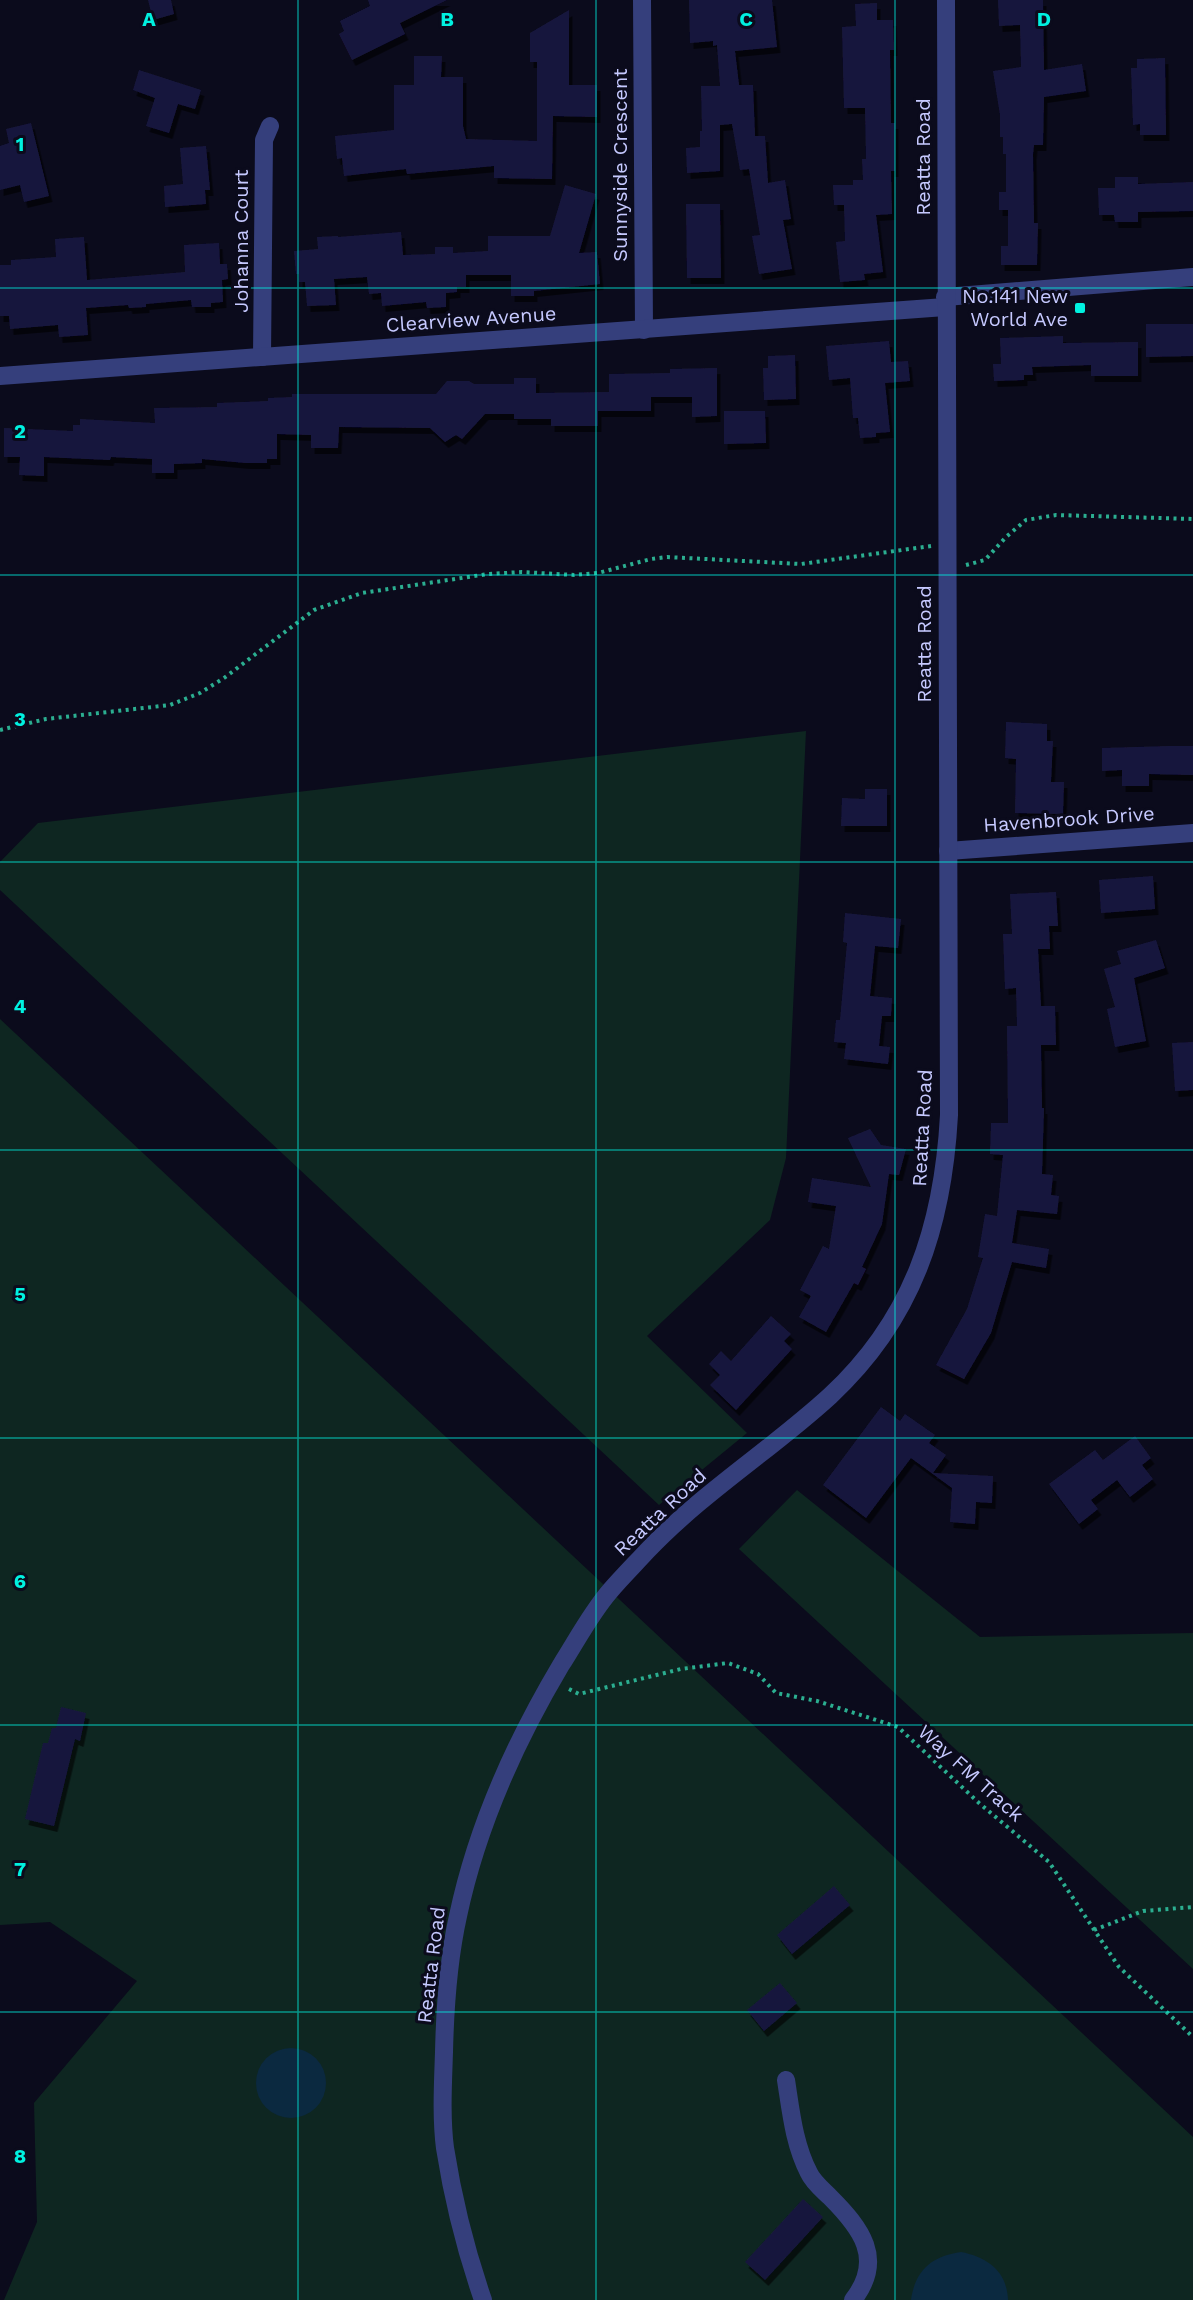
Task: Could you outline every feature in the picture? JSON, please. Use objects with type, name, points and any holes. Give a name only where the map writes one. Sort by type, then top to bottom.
[{"type":"street","name":"Sunnyside Crescent","points":[[642,0],[644,330]]},
{"type":"street","name":"Reatta Road","points":[[483,2300],[460,2221],[445,2145],[443,2074],[446,1995],[458,1917],[480,1837],[504,1770],[552,1680],[609,1593],[650,1547],[693,1508],[830,1396],[869,1354],[901,1306],[924,1255],[939,1208],[946,1160],[948,1115],[945,0]]},
{"type":"street","name":"Johanna Court","points":[[262,357],[264,140],[270,126]]},
{"type":"street","name":"Clearview Avenue","points":[[0,376],[644,330],[1193,277]]},
{"type":"street","name":"Havenbrook Drive","points":[[948,851],[1193,833]]},
{"type":"street","points":[[786,2080],[794,2136],[810,2177],[855,2223],[864,2237],[868,2255],[868,2272],[861,2290],[853,2300]]},
{"type":"path","points":[[946,564],[969,565],[985,560],[1026,519],[1056,515],[1193,519]]},
{"type":"path","points":[[0,730],[46,719],[144,709],[180,701],[200,693],[224,678],[314,610],[362,593],[488,574],[598,573],[667,557],[801,564],[946,544]]},
{"type":"path","name":"Way FM Track","points":[[552,1680],[579,1694],[681,1669],[728,1663],[758,1674],[776,1693],[817,1701],[898,1727],[979,1803],[1049,1862],[1119,1967],[1193,2037]]},
{"type":"path","points":[[1094,1930],[1143,1911],[1193,1907]]},
{"type":"green space","points":[[806,731],[786,1158],[770,1220],[647,1336],[747,1433],[659,1505],[0,890],[0,862],[38,823]]},
{"type":"green space","points":[[0,1019],[1193,2137],[1193,2300],[4,2300],[37,2222],[34,2103],[137,1981],[50,1922],[0,1925]]},
{"type":"green space","points":[[797,1490],[980,1637],[1193,1633],[1193,1969],[739,1549]]},
{"type":"water","points":[[291,2048],[304,2051],[316,2058],[323,2070],[326,2083],[323,2096],[316,2108],[304,2115],[291,2118],[278,2115],[266,2108],[259,2096],[256,2083],[259,2070],[266,2058],[278,2051]]},
{"type":"water","points":[[961,2252],[987,2262],[1000,2273],[1007,2290],[1008,2300],[911,2300],[916,2280],[927,2266],[942,2257]]},
{"type":"building","points":[[148,0],[171,0],[174,14],[153,20]]},
{"type":"building","points":[[368,0],[447,0],[400,23],[405,34],[352,60],[339,34],[344,31],[340,21],[370,6]]},
{"type":"building","points":[[689,0],[772,0],[777,47],[735,51],[739,85],[753,85],[755,136],[765,136],[768,183],[785,180],[791,219],[783,220],[792,269],[759,274],[752,236],[760,235],[749,169],[740,170],[732,124],[720,125],[720,171],[687,173],[686,148],[700,147],[701,86],[720,86],[717,45],[713,46],[713,41],[690,43]]},
{"type":"building","points":[[998,0],[1043,0],[1044,70],[1082,64],[1086,91],[1044,97],[1043,145],[1034,145],[1033,154],[1034,223],[1038,223],[1037,265],[1001,265],[1001,246],[1008,246],[1008,210],[999,210],[999,192],[1006,192],[1006,154],[1003,154],[1003,137],[1000,137],[1000,115],[993,71],[1021,67],[1020,25],[999,26]]},
{"type":"building","points":[[877,3],[877,20],[893,20],[894,50],[890,50],[891,123],[895,123],[895,171],[891,171],[892,214],[876,215],[883,272],[864,274],[865,280],[840,282],[836,242],[845,241],[844,205],[834,205],[833,185],[853,185],[853,180],[863,180],[862,159],[866,159],[865,108],[844,108],[842,27],[856,26],[855,4]]},
{"type":"building","points":[[569,10],[569,85],[597,85],[597,117],[553,116],[552,179],[494,178],[494,166],[407,174],[406,169],[344,176],[342,158],[337,159],[335,136],[394,130],[394,85],[414,85],[414,56],[442,56],[441,77],[463,77],[463,126],[466,139],[537,141],[537,62],[530,62],[530,33]]},
{"type":"building","points":[[1165,58],[1166,135],[1140,135],[1140,124],[1133,125],[1131,68],[1137,68],[1137,59]]},
{"type":"building","points":[[139,70],[201,90],[195,109],[178,104],[169,133],[146,126],[155,98],[133,90]]},
{"type":"building","points":[[31,123],[49,196],[24,202],[20,185],[0,190],[0,146],[9,143],[6,129]]},
{"type":"building","points":[[206,146],[210,190],[205,190],[206,204],[165,207],[164,186],[183,184],[180,148]]},
{"type":"building","points":[[1115,177],[1138,177],[1138,184],[1193,182],[1193,211],[1138,212],[1138,222],[1115,222],[1114,215],[1099,215],[1098,188],[1115,188]]},
{"type":"building","points":[[565,185],[596,194],[579,253],[597,252],[600,284],[534,291],[534,296],[511,296],[511,275],[466,275],[466,287],[457,287],[457,292],[446,293],[446,307],[427,308],[426,302],[382,306],[381,293],[369,294],[367,277],[334,279],[336,305],[307,306],[305,282],[299,282],[299,274],[296,274],[294,251],[318,249],[317,237],[401,232],[403,255],[435,254],[435,247],[453,247],[453,253],[488,251],[488,236],[550,236]]},
{"type":"building","points":[[686,204],[720,204],[721,278],[687,278]]},
{"type":"building","points":[[84,237],[87,280],[185,272],[184,245],[219,243],[220,264],[227,264],[228,279],[222,280],[223,302],[211,303],[211,307],[192,307],[191,300],[146,304],[146,307],[129,308],[128,305],[86,308],[88,335],[59,337],[58,325],[10,329],[9,316],[0,316],[0,265],[11,265],[11,260],[56,257],[55,239]]},
{"type":"building","points":[[1146,324],[1193,324],[1193,356],[1146,357]]},
{"type":"building","points":[[1063,336],[1063,343],[1138,342],[1138,376],[1091,376],[1091,365],[1032,367],[1033,375],[1024,375],[1024,380],[994,381],[993,364],[1001,364],[1000,338]]},
{"type":"building","points":[[889,341],[891,362],[908,361],[910,381],[885,383],[890,432],[876,433],[876,437],[860,438],[858,418],[853,418],[850,378],[829,380],[826,346]]},
{"type":"building","points":[[795,355],[796,399],[764,400],[763,368],[768,368],[768,356]]},
{"type":"building","points":[[717,368],[717,416],[692,417],[692,397],[651,397],[651,411],[598,411],[598,426],[551,426],[551,419],[514,419],[514,414],[485,414],[462,439],[456,435],[445,442],[430,428],[339,427],[338,448],[311,448],[311,435],[277,434],[277,459],[267,459],[267,463],[202,459],[202,463],[174,464],[174,473],[152,473],[152,459],[44,457],[44,476],[19,475],[20,457],[4,457],[4,428],[73,431],[73,425],[80,425],[80,419],[155,423],[154,408],[217,407],[217,403],[268,401],[268,398],[292,397],[292,394],[436,394],[447,381],[514,384],[514,378],[536,378],[536,393],[609,392],[609,374],[670,373],[670,369]]},
{"type":"building","points":[[724,411],[765,411],[766,443],[724,444]]},
{"type":"building","points":[[1006,722],[1047,724],[1047,741],[1053,741],[1051,782],[1064,782],[1063,814],[1015,813],[1016,759],[1005,758]]},
{"type":"building","points":[[1193,746],[1193,775],[1149,774],[1149,786],[1122,786],[1122,770],[1102,771],[1102,748]]},
{"type":"building","points":[[865,789],[887,789],[887,826],[841,826],[842,798],[865,799]]},
{"type":"building","points":[[1153,876],[1155,909],[1101,913],[1099,880]]},
{"type":"building","points":[[1056,892],[1058,926],[1049,926],[1050,949],[1038,949],[1041,1006],[1055,1006],[1056,1045],[1041,1045],[1042,1108],[1044,1108],[1042,1174],[1053,1175],[1051,1195],[1059,1196],[1057,1214],[1017,1210],[1012,1243],[1049,1249],[1046,1268],[1012,1262],[991,1333],[964,1379],[936,1365],[967,1309],[983,1258],[978,1257],[985,1214],[997,1216],[1003,1155],[990,1154],[991,1123],[1008,1123],[1007,1026],[1017,1026],[1016,988],[1005,989],[1003,934],[1012,934],[1010,894]]},
{"type":"building","points":[[845,913],[901,919],[898,948],[875,946],[870,996],[892,998],[891,1016],[882,1016],[879,1046],[890,1047],[888,1064],[844,1059],[846,1043],[834,1042],[836,1020],[840,1020],[847,943],[843,942]]},
{"type":"building","points":[[1156,940],[1165,968],[1134,978],[1146,1041],[1115,1047],[1107,1009],[1115,1007],[1104,969],[1121,964],[1117,951]]},
{"type":"building","points":[[1193,1042],[1193,1090],[1175,1091],[1172,1043]]},
{"type":"building","points":[[870,1129],[881,1145],[906,1149],[899,1175],[889,1174],[882,1224],[862,1267],[866,1269],[858,1285],[854,1283],[826,1332],[799,1317],[811,1296],[800,1290],[823,1246],[829,1249],[836,1206],[808,1202],[812,1178],[871,1187],[848,1138]]},
{"type":"building","points":[[771,1316],[791,1334],[784,1341],[792,1349],[736,1410],[710,1385],[720,1375],[709,1364],[721,1351],[731,1361]]},
{"type":"building","points":[[881,1407],[900,1421],[905,1414],[935,1435],[929,1443],[946,1455],[933,1473],[993,1476],[992,1503],[976,1502],[975,1524],[950,1522],[952,1488],[911,1458],[866,1518],[823,1485]]},
{"type":"building","points":[[1135,1436],[1151,1458],[1142,1465],[1153,1479],[1130,1497],[1117,1480],[1091,1500],[1098,1509],[1079,1524],[1049,1484],[1095,1450],[1103,1460]]},
{"type":"building","points":[[61,1707],[86,1713],[80,1741],[75,1739],[54,1826],[25,1819],[43,1743],[48,1743],[52,1728],[56,1728]]},
{"type":"building","points":[[834,1886],[850,1905],[792,1954],[777,1935]]},
{"type":"building","points":[[780,1983],[797,2003],[764,2031],[747,2010]]},
{"type":"building","points":[[803,2199],[823,2217],[765,2280],[745,2262]]},
{"type":"place","name":"No.141 New World Ave","points":[[1080,308]]}]
